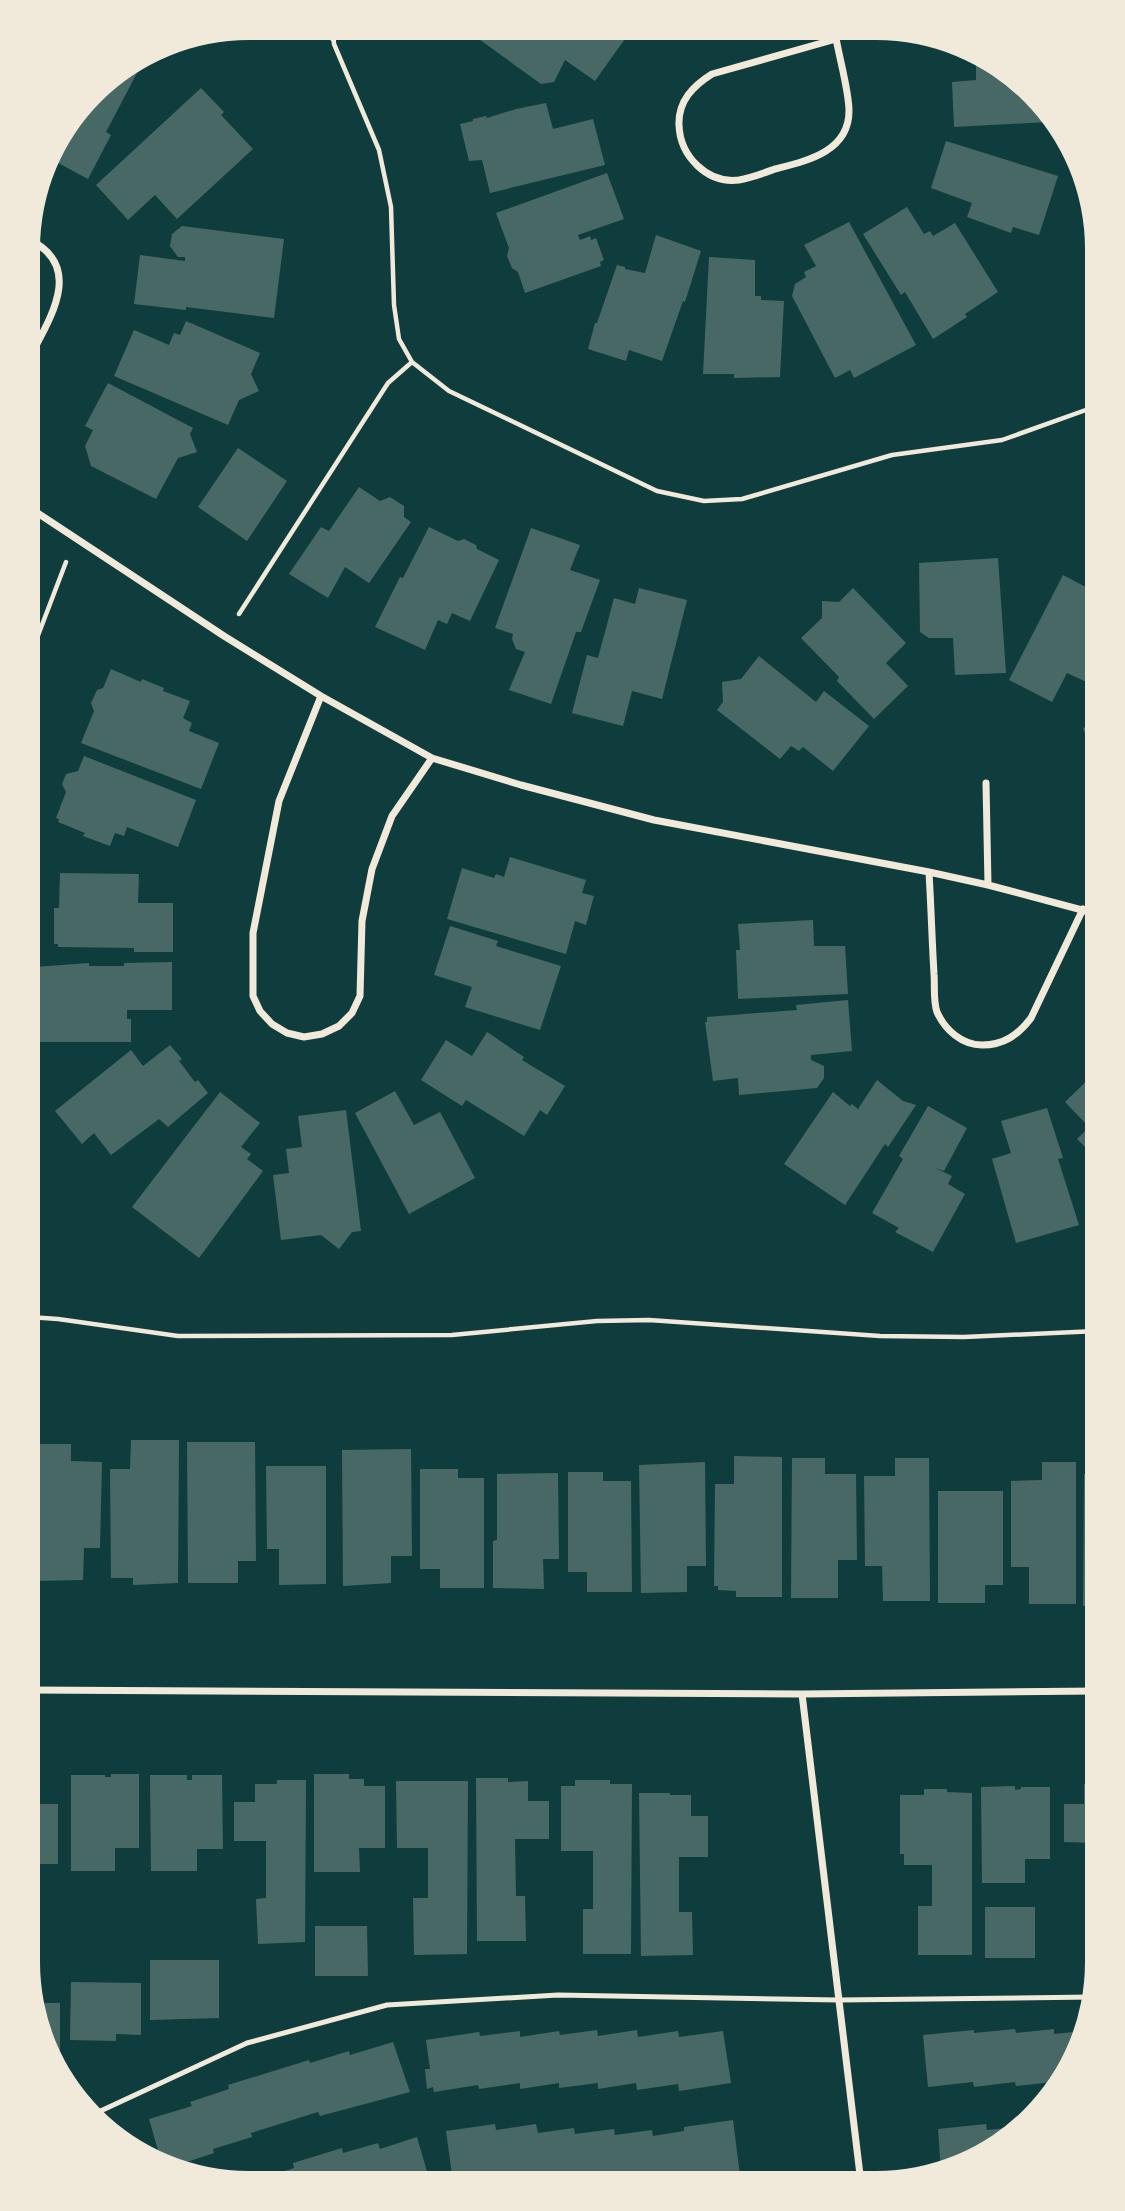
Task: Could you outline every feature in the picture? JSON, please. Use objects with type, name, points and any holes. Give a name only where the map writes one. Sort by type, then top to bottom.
[{"type":"street","points":[[819,40],[712,74],[696,84],[685,99],[679,117],[679,136],[694,164],[722,179],[738,180],[819,157],[837,143],[849,112],[836,40]]},
{"type":"street","points":[[40,247],[50,256],[58,271],[60,288],[57,304],[40,337]]},
{"type":"street","points":[[40,515],[224,636],[321,696],[432,758],[654,820],[929,872],[1083,909],[1031,1018],[1021,1031],[1008,1040],[992,1045],[976,1045],[963,1040],[951,1032],[936,1008],[929,872]]},
{"type":"street","points":[[321,696],[279,801],[253,933],[253,996],[266,1018],[287,1033],[304,1037],[322,1034],[339,1026],[352,1013],[360,996],[362,921],[372,869],[392,816],[432,758]]},
{"type":"street","points":[[986,783],[988,885]]},
{"type":"street","points":[[40,1690],[802,1693],[1084,1691]]},
{"type":"street","points":[[802,1693],[860,2171]]},
{"type":"lane","points":[[102,2110],[247,2043],[387,2005],[558,1995],[839,2000],[1082,1997]]},
{"type":"path","points":[[332,40],[379,150],[391,207],[394,305],[399,339],[412,362],[449,391],[657,491],[704,501],[742,499],[892,455],[1002,440],[1085,410]]},
{"type":"path","points":[[224,636],[388,383],[412,362]]},
{"type":"path","points":[[40,630],[75,539]]},
{"type":"path","points":[[40,1318],[178,1336],[452,1335],[597,1321],[649,1320],[880,1336],[964,1337],[1084,1332]]},
{"type":"building","points":[[480,40],[624,40],[595,81],[565,60],[554,82],[541,84]]},
{"type":"building","points":[[976,66],[1014,92],[1042,122],[954,127],[952,82],[976,80]]},
{"type":"building","points":[[137,73],[106,132],[111,135],[88,179],[59,163],[92,111],[111,92]]},
{"type":"building","points":[[201,88],[224,112],[221,115],[253,149],[177,219],[155,195],[128,220],[96,185]]},
{"type":"building","points":[[546,103],[553,129],[593,119],[605,165],[490,193],[482,160],[469,161],[460,124]]},
{"type":"building","points":[[946,141],[1058,176],[1039,235],[1013,227],[1011,233],[967,217],[972,203],[931,188]]},
{"type":"building","points":[[607,173],[624,219],[578,235],[580,240],[590,236],[591,240],[596,238],[604,260],[600,262],[601,266],[525,293],[518,272],[512,268],[507,256],[509,248],[496,213]]},
{"type":"building","points":[[907,207],[924,234],[930,231],[933,236],[955,223],[998,292],[933,339],[905,292],[901,295],[863,234]]},
{"type":"building","points":[[849,222],[916,345],[854,378],[850,370],[835,378],[792,296],[795,284],[806,277],[804,272],[816,266],[804,245]]},
{"type":"building","points":[[182,226],[284,239],[274,318],[186,307],[186,310],[134,304],[140,255],[185,261],[185,257],[178,257],[170,246],[172,234]]},
{"type":"building","points":[[656,235],[701,251],[662,361],[629,350],[626,361],[588,349],[617,265],[645,273]]},
{"type":"building","points":[[709,257],[755,260],[755,296],[761,296],[761,300],[784,301],[780,377],[734,378],[734,374],[703,374]]},
{"type":"building","points":[[186,321],[260,353],[251,374],[259,391],[239,400],[228,425],[114,376],[134,330],[169,345],[174,333],[180,335]]},
{"type":"building","points":[[108,383],[193,428],[190,434],[197,452],[178,458],[156,499],[91,466],[85,446],[93,430],[85,426]]},
{"type":"building","points":[[238,448],[287,481],[247,541],[198,507]]},
{"type":"building","points":[[359,487],[380,501],[390,497],[404,506],[404,517],[411,522],[369,583],[345,567],[328,598],[289,574],[321,527],[329,531]]},
{"type":"building","points":[[429,527],[458,541],[464,539],[499,560],[470,621],[452,613],[447,624],[438,620],[425,650],[375,627]]},
{"type":"building","points":[[531,528],[580,545],[570,570],[600,580],[581,632],[576,632],[551,704],[509,690],[525,652],[516,649],[513,634],[495,628]]},
{"type":"building","points":[[998,558],[1006,673],[955,675],[953,638],[929,638],[920,632],[919,563]]},
{"type":"building","points":[[1063,575],[1085,587],[1085,681],[1067,673],[1052,702],[1009,680]]},
{"type":"building","points":[[639,588],[687,600],[662,699],[632,691],[623,726],[572,713],[587,655],[598,658],[614,598],[635,604]]},
{"type":"building","points":[[853,588],[906,643],[886,663],[908,686],[874,719],[837,681],[839,677],[801,638],[822,618],[822,601],[839,602]]},
{"type":"building","points":[[759,656],[816,702],[824,691],[869,726],[833,771],[803,747],[799,751],[791,746],[780,759],[717,710],[723,702],[722,682],[741,679]]},
{"type":"building","points":[[111,669],[141,682],[142,679],[164,688],[163,691],[190,701],[183,718],[192,723],[189,731],[219,743],[201,789],[81,743],[94,711],[91,703],[97,690],[103,688]]},
{"type":"building","points":[[84,756],[196,800],[178,847],[127,827],[124,836],[115,833],[110,846],[83,836],[85,833],[58,822],[59,819],[56,818],[66,792],[62,784],[66,774],[78,771]]},
{"type":"building","points":[[510,857],[586,880],[582,893],[594,896],[586,925],[575,921],[566,954],[447,919],[462,868],[494,878],[496,874],[504,877]]},
{"type":"building","points":[[60,873],[139,874],[138,903],[173,903],[173,952],[134,952],[134,948],[58,947],[58,944],[54,944],[54,908],[59,908]]},
{"type":"building","points":[[813,920],[814,946],[845,946],[848,994],[738,999],[738,924]]},
{"type":"building","points":[[450,926],[498,941],[496,946],[561,966],[540,1030],[465,1007],[472,987],[434,975]]},
{"type":"building","points":[[172,962],[172,1010],[127,1010],[127,1019],[131,1019],[131,1042],[40,1042],[40,967],[89,963],[89,966],[124,966],[124,963]]},
{"type":"building","points":[[848,1000],[852,1051],[811,1055],[811,1060],[824,1066],[824,1078],[817,1088],[739,1095],[738,1078],[713,1081],[705,1022],[707,1017],[797,1010],[796,1005]]},
{"type":"building","points":[[487,1032],[524,1057],[522,1060],[565,1086],[547,1115],[540,1110],[524,1136],[466,1100],[462,1106],[421,1080],[446,1040],[472,1056]]},
{"type":"building","points":[[170,1045],[182,1059],[179,1061],[195,1082],[198,1080],[208,1093],[168,1127],[159,1119],[111,1155],[94,1133],[82,1144],[55,1111],[131,1050],[143,1066]]},
{"type":"building","points":[[877,1080],[903,1101],[916,1105],[888,1147],[885,1144],[845,1205],[784,1164],[833,1092],[858,1109]]},
{"type":"building","points":[[1085,1083],[1084,1122],[1065,1102]]},
{"type":"building","points":[[395,1091],[414,1125],[440,1112],[475,1178],[409,1214],[355,1113]]},
{"type":"building","points":[[220,1092],[260,1123],[241,1147],[251,1154],[247,1159],[263,1171],[199,1258],[132,1207]]},
{"type":"building","points":[[928,1106],[967,1128],[944,1171],[935,1168],[952,1176],[948,1184],[965,1194],[933,1252],[895,1232],[899,1228],[872,1213],[903,1159],[899,1156]]},
{"type":"building","points":[[1047,1108],[1063,1158],[1058,1159],[1079,1225],[1016,1243],[992,1159],[1011,1153],[1001,1121]]},
{"type":"building","points":[[346,1110],[361,1231],[352,1232],[339,1249],[321,1235],[281,1240],[273,1175],[289,1173],[286,1149],[302,1147],[298,1116]]},
{"type":"building","points":[[1084,1132],[1084,1146],[1077,1139]]},
{"type":"building","points":[[131,1440],[179,1440],[178,1583],[133,1585],[133,1578],[111,1578],[110,1469],[130,1469]]},
{"type":"building","points":[[187,1442],[255,1442],[256,1561],[238,1561],[238,1583],[188,1583]]},
{"type":"building","points":[[40,1444],[71,1444],[71,1461],[102,1462],[100,1548],[84,1548],[83,1580],[40,1581]]},
{"type":"building","points":[[411,1449],[412,1556],[391,1556],[391,1583],[343,1586],[342,1450]]},
{"type":"building","points":[[734,1456],[782,1457],[782,1597],[736,1597],[736,1591],[718,1590],[718,1586],[714,1586],[715,1484],[734,1484]]},
{"type":"building","points":[[792,1458],[825,1458],[825,1474],[856,1474],[857,1560],[838,1560],[838,1598],[791,1598]]},
{"type":"building","points":[[895,1458],[929,1458],[930,1601],[883,1601],[882,1566],[865,1566],[864,1476],[895,1476]]},
{"type":"building","points":[[705,1462],[706,1566],[687,1566],[687,1592],[641,1593],[639,1465]]},
{"type":"building","points":[[1042,1462],[1076,1462],[1076,1604],[1029,1604],[1029,1567],[1011,1567],[1011,1481],[1042,1480]]},
{"type":"building","points":[[266,1466],[326,1466],[326,1584],[279,1585],[279,1549],[267,1549]]},
{"type":"building","points":[[420,1469],[458,1469],[458,1478],[484,1478],[484,1588],[440,1588],[440,1569],[420,1569]]},
{"type":"building","points":[[568,1472],[603,1472],[603,1481],[631,1481],[632,1592],[587,1592],[587,1572],[568,1572]]},
{"type":"building","points":[[558,1473],[559,1559],[543,1559],[544,1589],[493,1588],[493,1541],[497,1540],[497,1474]]},
{"type":"building","points":[[1084,1474],[1084,1606],[1084,1474]]},
{"type":"building","points":[[938,1491],[1003,1491],[1003,1585],[985,1585],[985,1603],[938,1603]]},
{"type":"building","points":[[111,1774],[139,1774],[139,1848],[115,1848],[115,1871],[71,1871],[71,1775],[111,1777]]},
{"type":"building","points":[[314,1774],[349,1774],[349,1779],[364,1779],[364,1786],[385,1786],[385,1848],[359,1848],[360,1872],[314,1872]]},
{"type":"building","points":[[150,1775],[187,1775],[187,1780],[192,1780],[192,1775],[222,1775],[223,1849],[197,1849],[197,1871],[151,1871]]},
{"type":"building","points":[[476,1778],[508,1778],[508,1782],[528,1781],[528,1801],[549,1801],[549,1839],[515,1839],[516,1896],[525,1896],[526,1941],[477,1941]]},
{"type":"building","points":[[277,1780],[306,1780],[305,1942],[258,1944],[256,1899],[266,1898],[266,1841],[234,1841],[234,1802],[255,1802],[255,1784],[277,1784]]},
{"type":"building","points":[[575,1780],[610,1780],[610,1784],[632,1784],[631,1954],[583,1954],[583,1909],[593,1909],[593,1851],[561,1851],[561,1786],[575,1786]]},
{"type":"building","points":[[396,1781],[468,1781],[467,1954],[414,1955],[413,1898],[428,1898],[428,1848],[397,1848]]},
{"type":"building","points":[[1084,1784],[1084,1843],[1064,1842],[1064,1804],[1084,1804]]},
{"type":"building","points":[[1015,1786],[1015,1790],[1021,1787],[1050,1787],[1050,1859],[1025,1859],[1025,1883],[982,1883],[981,1787]]},
{"type":"building","points":[[924,1789],[972,1793],[972,1955],[918,1955],[918,1906],[932,1906],[932,1865],[904,1865],[904,1854],[900,1854],[900,1795],[924,1795]]},
{"type":"building","points":[[639,1793],[691,1795],[691,1816],[708,1816],[708,1857],[679,1857],[679,1912],[692,1912],[693,1955],[641,1956]]},
{"type":"building","points":[[40,1804],[58,1804],[58,1864],[40,1864]]},
{"type":"building","points":[[985,1907],[1035,1907],[1035,1958],[985,1958]]},
{"type":"building","points":[[315,1926],[367,1926],[368,1976],[315,1976]]},
{"type":"building","points":[[150,1960],[219,1960],[219,2018],[150,2020]]},
{"type":"building","points":[[71,1982],[141,1983],[141,2035],[116,2034],[116,2041],[70,2040]]},
{"type":"building","points":[[44,2003],[60,2003],[60,2049]]},
{"type":"building","points":[[1015,2029],[1016,2033],[1054,2029],[1054,2034],[1073,2032],[1046,2083],[1016,2086],[1015,2082],[974,2087],[973,2082],[928,2087],[923,2035],[974,2030],[974,2033]]},
{"type":"building","points":[[597,2030],[598,2036],[637,2030],[638,2037],[678,2031],[679,2037],[723,2031],[731,2083],[679,2091],[678,2084],[637,2090],[636,2083],[598,2089],[598,2083],[559,2088],[559,2083],[520,2089],[520,2083],[479,2089],[478,2085],[434,2092],[433,2087],[427,2089],[425,2069],[430,2069],[426,2040],[479,2032],[480,2036],[520,2031],[520,2037],[559,2031],[560,2035]]},
{"type":"building","points":[[393,2042],[410,2092],[320,2116],[318,2112],[251,2133],[252,2137],[213,2149],[214,2153],[188,2162],[158,2149],[149,2119],[192,2106],[190,2102],[229,2089],[228,2085],[309,2060],[310,2063],[349,2051],[350,2055]]},
{"type":"building","points":[[733,2120],[739,2171],[451,2171],[446,2131],[495,2124],[496,2130],[536,2124],[538,2133],[574,2128],[575,2134],[614,2129],[615,2135],[652,2130],[653,2136],[684,2131],[684,2127]]},
{"type":"building","points":[[986,2124],[987,2130],[1002,2129],[980,2143],[940,2161],[938,2129]]},
{"type":"building","points":[[417,2137],[427,2171],[285,2171],[294,2168],[293,2163],[342,2148],[343,2153],[378,2143],[380,2149]]}]
